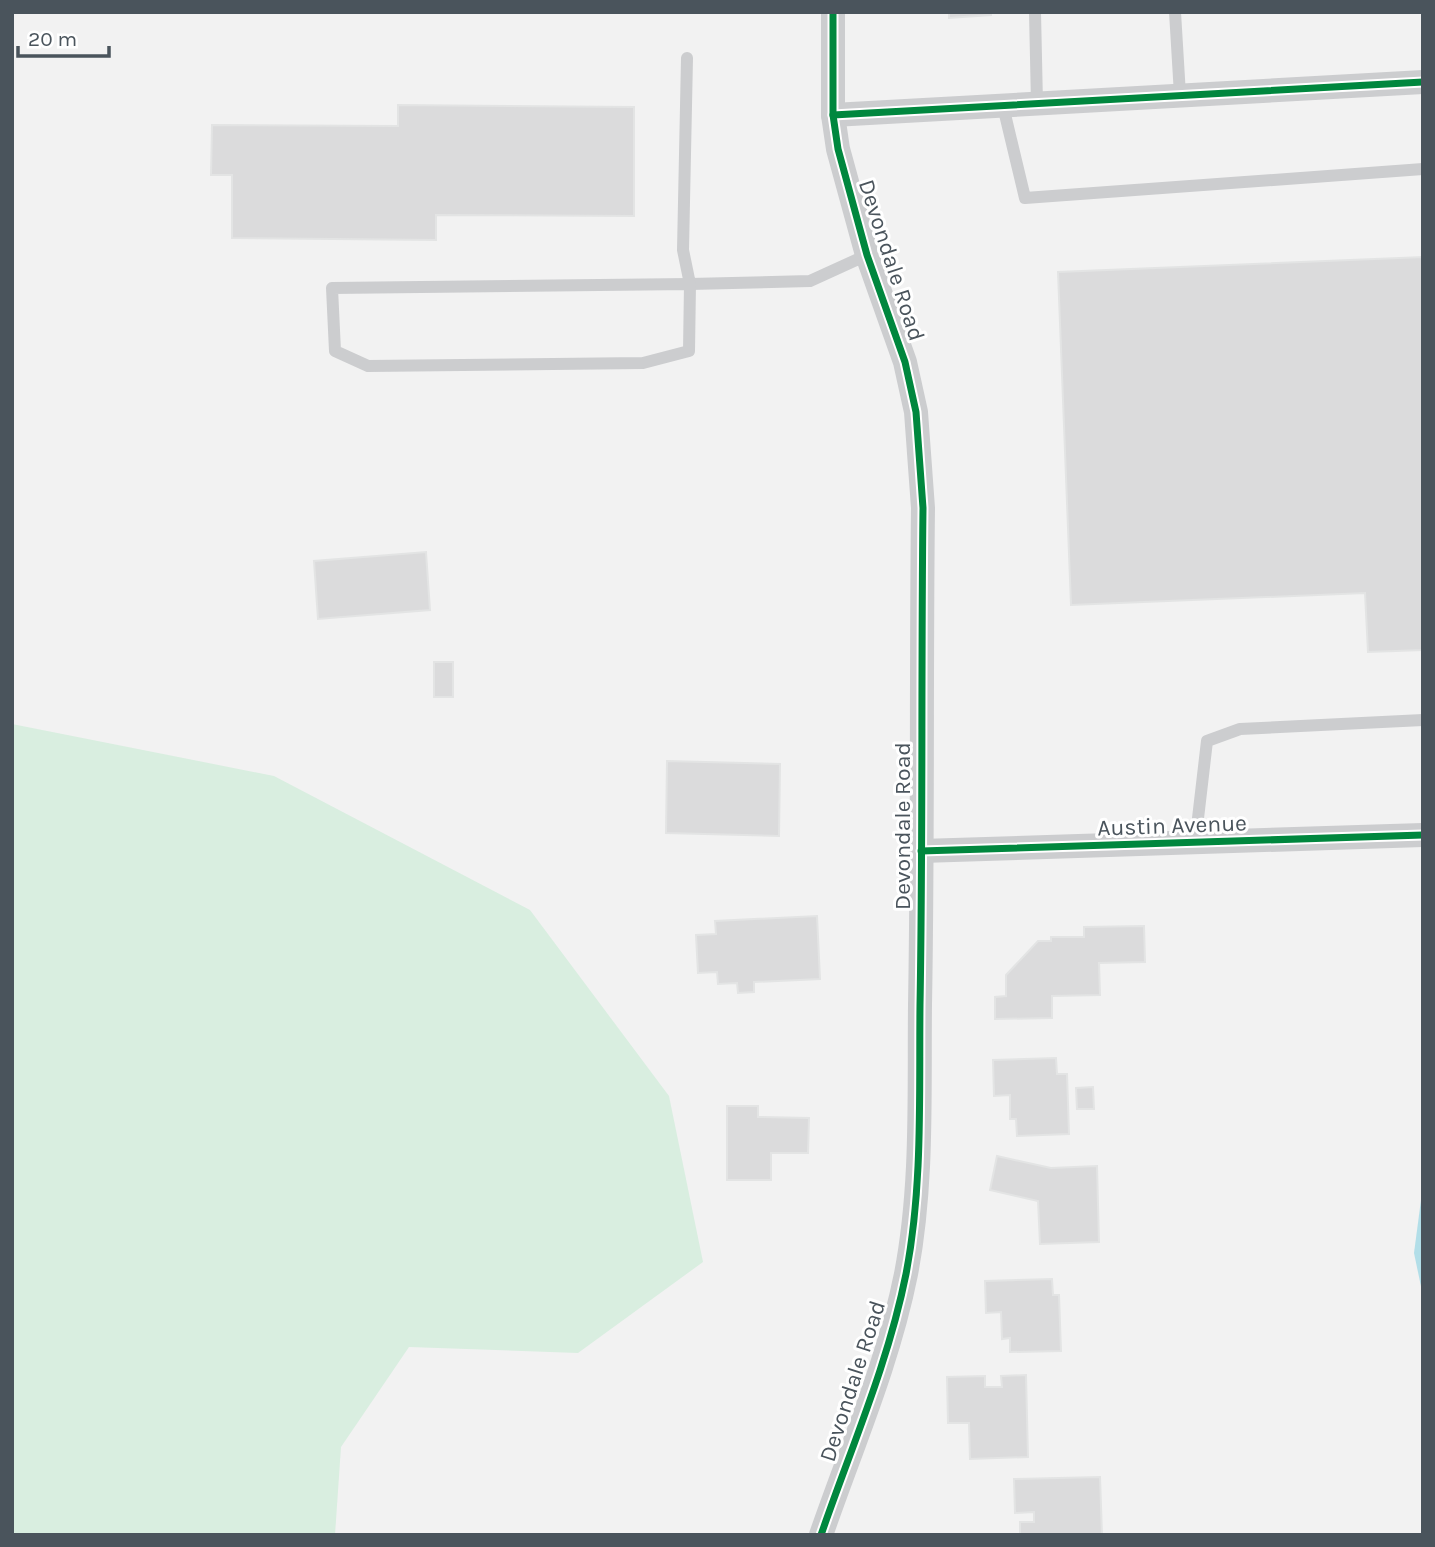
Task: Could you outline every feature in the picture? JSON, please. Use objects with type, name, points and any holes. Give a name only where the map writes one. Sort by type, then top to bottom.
[{"type":"street","name":"Devondale Road","points":[[821,1535],[890,1339],[906,1274],[911,1239],[919,1099],[922,852],[921,463],[916,412],[905,362],[867,255],[847,188],[833,116],[832,12]]},
{"type":"street","points":[[833,116],[1423,82]]},
{"type":"street","name":"Austin Avenue","points":[[922,852],[1423,835]]},
{"type":"lane","points":[[1035,12],[1037,104]]},
{"type":"lane","points":[[1175,12],[1180,95]]},
{"type":"lane","points":[[687,58],[683,250],[690,284],[689,351],[643,363],[368,366],[335,351],[332,288],[690,284],[810,281],[867,255]]},
{"type":"lane","points":[[1003,106],[1025,198],[1423,169]]},
{"type":"lane","points":[[1195,844],[1208,741],[1240,729],[1423,720]]},
{"type":"green space","points":[[12,724],[274,776],[530,910],[669,1096],[703,1262],[578,1353],[409,1347],[341,1447],[335,1535],[12,1535]]},
{"type":"water","points":[[1423,1185],[1423,1296],[1414,1253]]},
{"type":"building","points":[[949,12],[991,12],[991,15],[949,18]]},
{"type":"building","points":[[398,105],[634,107],[634,216],[436,215],[436,240],[232,238],[232,175],[211,175],[212,125],[398,126]]},
{"type":"building","points":[[1423,257],[1423,650],[1368,652],[1365,593],[1071,605],[1058,272]]},
{"type":"building","points":[[426,552],[430,610],[318,619],[314,561]]},
{"type":"building","points":[[434,662],[453,662],[453,697],[434,697]]},
{"type":"building","points":[[667,761],[780,764],[779,836],[666,833]]},
{"type":"building","points":[[817,916],[820,979],[754,982],[754,992],[738,993],[737,983],[718,984],[717,972],[698,973],[696,935],[716,934],[715,921]]},
{"type":"building","points":[[1144,926],[1145,962],[1099,963],[1100,995],[1052,996],[1052,1018],[995,1019],[995,997],[1006,996],[1006,975],[1038,941],[1051,941],[1051,937],[1084,937],[1084,927]]},
{"type":"building","points":[[1056,1058],[1057,1074],[1067,1074],[1069,1134],[1017,1136],[1016,1119],[1010,1119],[1010,1095],[994,1096],[993,1060]]},
{"type":"building","points":[[1093,1087],[1094,1109],[1077,1109],[1076,1088]]},
{"type":"building","points":[[727,1106],[758,1106],[758,1117],[809,1118],[808,1153],[771,1153],[771,1180],[727,1180]]},
{"type":"building","points":[[997,1156],[1051,1168],[1097,1166],[1099,1242],[1040,1244],[1038,1201],[990,1190]]},
{"type":"building","points":[[1052,1279],[1053,1295],[1059,1295],[1061,1351],[1010,1352],[1010,1338],[1002,1339],[1001,1312],[986,1313],[985,1281]]},
{"type":"building","points":[[1026,1375],[1028,1457],[970,1459],[969,1423],[948,1423],[947,1377],[985,1376],[985,1387],[1002,1387],[1001,1376]]},
{"type":"building","points":[[1100,1477],[1102,1535],[1020,1535],[1020,1522],[1034,1522],[1034,1512],[1015,1513],[1014,1479]]},
{"type":"cycle path","points":[[821,1535],[868,1406],[898,1307],[911,1241],[919,1140],[923,508],[916,412],[905,362],[867,255],[838,149],[833,115],[833,12]]},
{"type":"cycle path","points":[[833,115],[1423,82]]},
{"type":"cycle path","points":[[921,851],[1423,835]]}]
